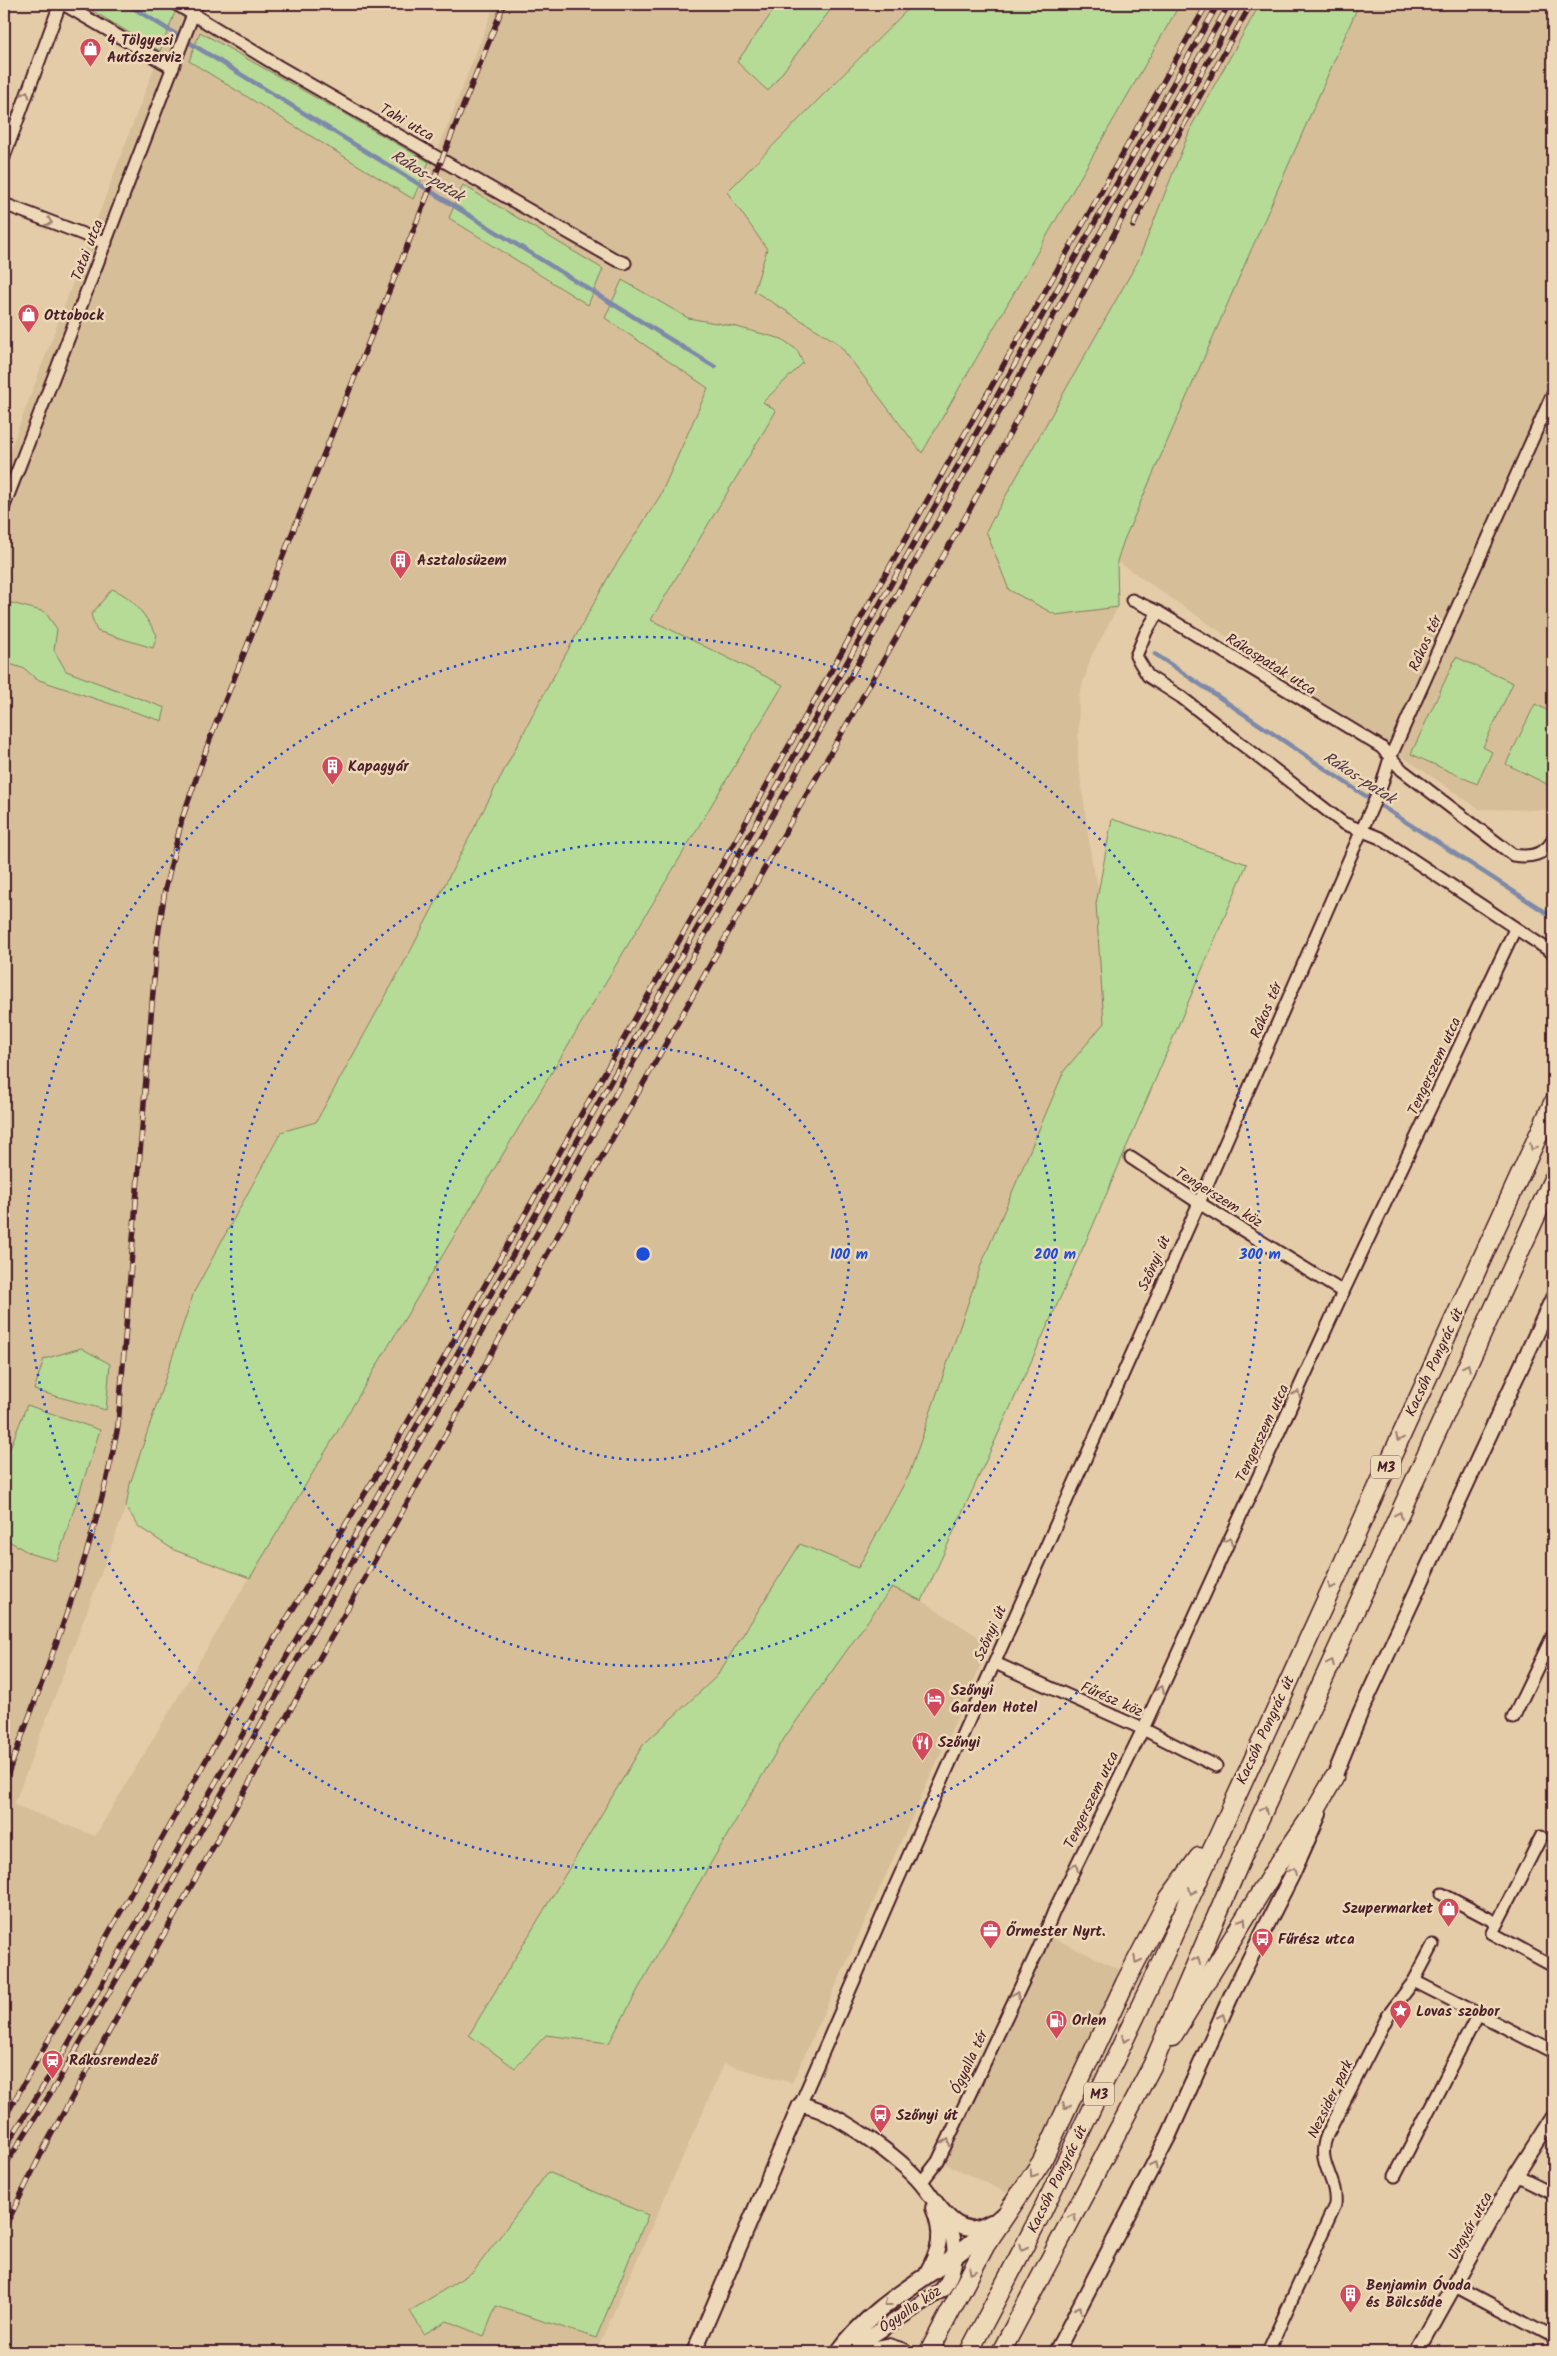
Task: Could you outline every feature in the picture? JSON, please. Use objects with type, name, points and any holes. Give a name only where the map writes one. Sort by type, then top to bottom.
[{"type":"main road","name":"Kacsóh Pongrác út","points":[[969,2352],[1005,2284],[1095,2102],[1553,1103]]},
{"type":"main road","name":"Kacsóh Pongrác út","points":[[1001,2352],[1152,2066],[1243,1855],[1553,1179]]},
{"type":"main road","points":[[1152,2066],[1186,2018],[1264,1886],[1334,1778]]},
{"type":"main road","points":[[929,2352],[1005,2214],[1042,2161],[1125,1983],[1168,1898],[1219,1830]]},
{"type":"main road","name":"Ógyalla köz","points":[[838,2352],[862,2324],[926,2274],[956,2254],[1005,2214]]},
{"type":"main road","points":[[860,2352],[888,2347],[904,2352]]},
{"type":"street","points":[[4,157],[62,4],[173,68]]},
{"type":"street","name":"Tahi utca","points":[[176,4],[195,9],[278,66],[616,260],[625,263]]},
{"type":"street","name":"Tatai utca","points":[[4,506],[195,9]]},
{"type":"street","points":[[4,204],[106,242]]},
{"type":"street","name":"Rákos tér","points":[[1199,1203],[1382,784],[1390,758],[1553,393]]},
{"type":"street","name":"Rákospatak utca","points":[[1132,600],[1158,612],[1381,747],[1390,758]]},
{"type":"street","points":[[1158,612],[1146,632],[1136,656],[1148,676],[1181,698],[1343,823],[1380,838],[1553,953]]},
{"type":"street","points":[[1390,758],[1402,770],[1513,855],[1524,857],[1536,855],[1549,849],[1553,839]]},
{"type":"street","name":"Tengerszem utca","points":[[1038,1950],[1054,1911],[1143,1729],[1343,1292],[1515,929]]},
{"type":"street","name":"Tengerszem köz","points":[[1131,1158],[1199,1203],[1343,1292]]},
{"type":"street","name":"Szőnyi út","points":[[694,2352],[896,1884],[1199,1203]]},
{"type":"street","points":[[1056,2352],[1169,2135],[1232,1994],[1295,1867],[1361,1711],[1553,1298]]},
{"type":"street","points":[[1513,1718],[1553,1635]]},
{"type":"street","name":"Fűrész köz","points":[[995,1663],[1143,1729],[1216,1766]]},
{"type":"street","points":[[1541,1837],[1492,1933],[1553,1966]]},
{"type":"street","points":[[1442,1894],[1497,1923]]},
{"type":"street","name":"Nezsider park","points":[[1270,2347],[1336,2204],[1337,2192],[1323,2159],[1322,2148],[1389,2014],[1414,1981],[1433,1945]]},
{"type":"street","name":"Ógyalla tér","points":[[923,2186],[938,2162],[1038,1950]]},
{"type":"street","points":[[1414,1981],[1553,2052]]},
{"type":"street","points":[[1395,2176],[1478,2014]]},
{"type":"street","name":"Ógyalla köz","points":[[800,2105],[817,2109],[884,2149],[923,2186],[946,2216],[956,2224],[974,2229],[982,2227],[1005,2214]]},
{"type":"street","name":"Ungvár utca","points":[[1417,2352],[1516,2176],[1553,2117]]},
{"type":"street","points":[[1516,2176],[1553,2193]]},
{"type":"street","name":"Ógyalla köz","points":[[923,2186],[941,2230],[937,2254],[926,2274]]},
{"type":"street","name":"Ógyalla köz","points":[[847,2352],[942,2290],[948,2281],[956,2254],[953,2234],[946,2216]]},
{"type":"street","points":[[1455,2286],[1553,2338]]},
{"type":"shaded area","points":[[495,4],[778,4],[738,62],[768,90],[835,4],[913,4],[727,192],[767,249],[754,291],[838,343],[922,453],[1180,4],[1553,4],[1553,810],[1479,809],[1117,561],[1118,607],[1091,657],[1079,696],[1078,759],[1092,863],[1126,990],[1092,1228],[922,1601],[990,1644],[792,2083],[724,2064],[596,2352],[4,2352],[4,1583],[10,1566],[4,1563],[4,466],[175,12],[433,163]],"holes":[[[715,372],[776,411],[651,621],[783,686],[95,1836],[14,1805],[126,1507],[130,1484],[194,1292],[280,1132],[316,1122],[411,950],[540,701],[610,574],[660,496]]]},
{"type":"shaded area","points":[[1049,1936],[1123,1971],[1016,2197],[942,2162]]},
{"type":"green space","points":[[81,4],[161,4],[175,12],[160,51]]},
{"type":"green space","points":[[778,4],[835,4],[768,91],[737,62]]},
{"type":"green space","points":[[913,4],[1180,4],[922,453],[838,343],[754,291],[767,249],[727,192]]},
{"type":"green space","points":[[1260,4],[1359,4],[1124,540],[1117,561],[1118,607],[1056,615],[1009,590],[986,531],[1138,261],[1192,125]]},
{"type":"green space","points":[[200,32],[429,162],[413,199],[189,61]]},
{"type":"green space","points":[[463,185],[603,269],[588,305],[449,218]]},
{"type":"green space","points":[[622,280],[688,318],[733,326],[782,339],[797,350],[803,363],[763,402],[776,411],[651,620],[783,685],[250,1578],[174,1550],[139,1527],[126,1507],[130,1484],[194,1292],[281,1132],[316,1122],[411,950],[540,701],[610,574],[660,496],[708,388],[605,318]]},
{"type":"green space","points":[[112,589],[120,592],[133,602],[148,621],[157,635],[153,648],[97,631],[91,615]]},
{"type":"green space","points":[[4,601],[45,612],[57,629],[54,650],[66,671],[165,708],[162,721],[36,679],[25,669],[4,662]]},
{"type":"green space","points":[[1456,657],[1513,683],[1483,747],[1492,752],[1477,784],[1411,754]]},
{"type":"green space","points":[[1535,704],[1553,713],[1553,787],[1506,764]]},
{"type":"green space","points":[[1112,819],[1247,864],[1092,1228],[922,1601],[892,1587],[785,1737],[659,1951],[609,2043],[546,2035],[515,2068],[469,2035],[643,1745],[717,1676],[800,1544],[858,1568],[909,1475],[981,1265],[1064,1071],[1104,1023],[1096,904]]},
{"type":"green space","points":[[81,1348],[110,1364],[106,1410],[34,1390],[44,1359]]},
{"type":"green space","points":[[27,1405],[100,1430],[57,1561],[31,1554],[4,1538],[4,1463]]},
{"type":"green space","points":[[548,2172],[648,2215],[596,2338],[496,2306],[484,2336],[447,2321],[424,2334],[410,2311],[474,2271]]},
{"type":"waterway","name":"Rákos-patak","points":[[127,4],[715,367]]},
{"type":"waterway","name":"Rákos-patak","points":[[1155,654],[1355,789],[1553,917]]},
{"type":"railway","points":[[4,1784],[69,1607],[97,1518],[118,1426],[157,942],[165,890],[182,819],[211,736],[504,4]]},
{"type":"railway","points":[[4,2119],[273,1641],[392,1450],[1207,4]]},
{"type":"railway","points":[[4,2149],[54,2069],[1218,4]]},
{"type":"railway","points":[[4,2167],[57,2083],[150,1921],[1229,4]]},
{"type":"railway","points":[[4,2229],[47,2142],[776,848],[970,509],[1148,169],[1240,4]]},
{"type":"railway","points":[[1133,226],[1160,168],[1251,4]]},
{"type":"place","name":"4 Tölgyesi Autószerviz","points":[[91,68]]},
{"type":"place","name":"Ottobock","points":[[28,334]]},
{"type":"place","name":"Asztalosüzem","points":[[401,579]]},
{"type":"place","name":"Kapagyár","points":[[332,785]]},
{"type":"place","name":"Szőnyi Garden Hotel","points":[[935,1718]]},
{"type":"place","name":"Szőnyi","points":[[922,1761]]},
{"type":"place","name":"Szupermarket","points":[[1449,1927]]},
{"type":"place","name":"Őrmester Nyrt.","points":[[990,1950]]},
{"type":"place","name":"Fűrész utca","points":[[1262,1958]]},
{"type":"place","name":"Lovas szobor","points":[[1400,2030]]},
{"type":"place","name":"Orlen","points":[[1056,2039]]},
{"type":"place","name":"Rákosrendező","points":[[53,2079]]},
{"type":"place","name":"Szőnyi út","points":[[880,2134]]},
{"type":"place","name":"Benjamin Óvoda és Bölcsőde","points":[[1350,2313]]}]
